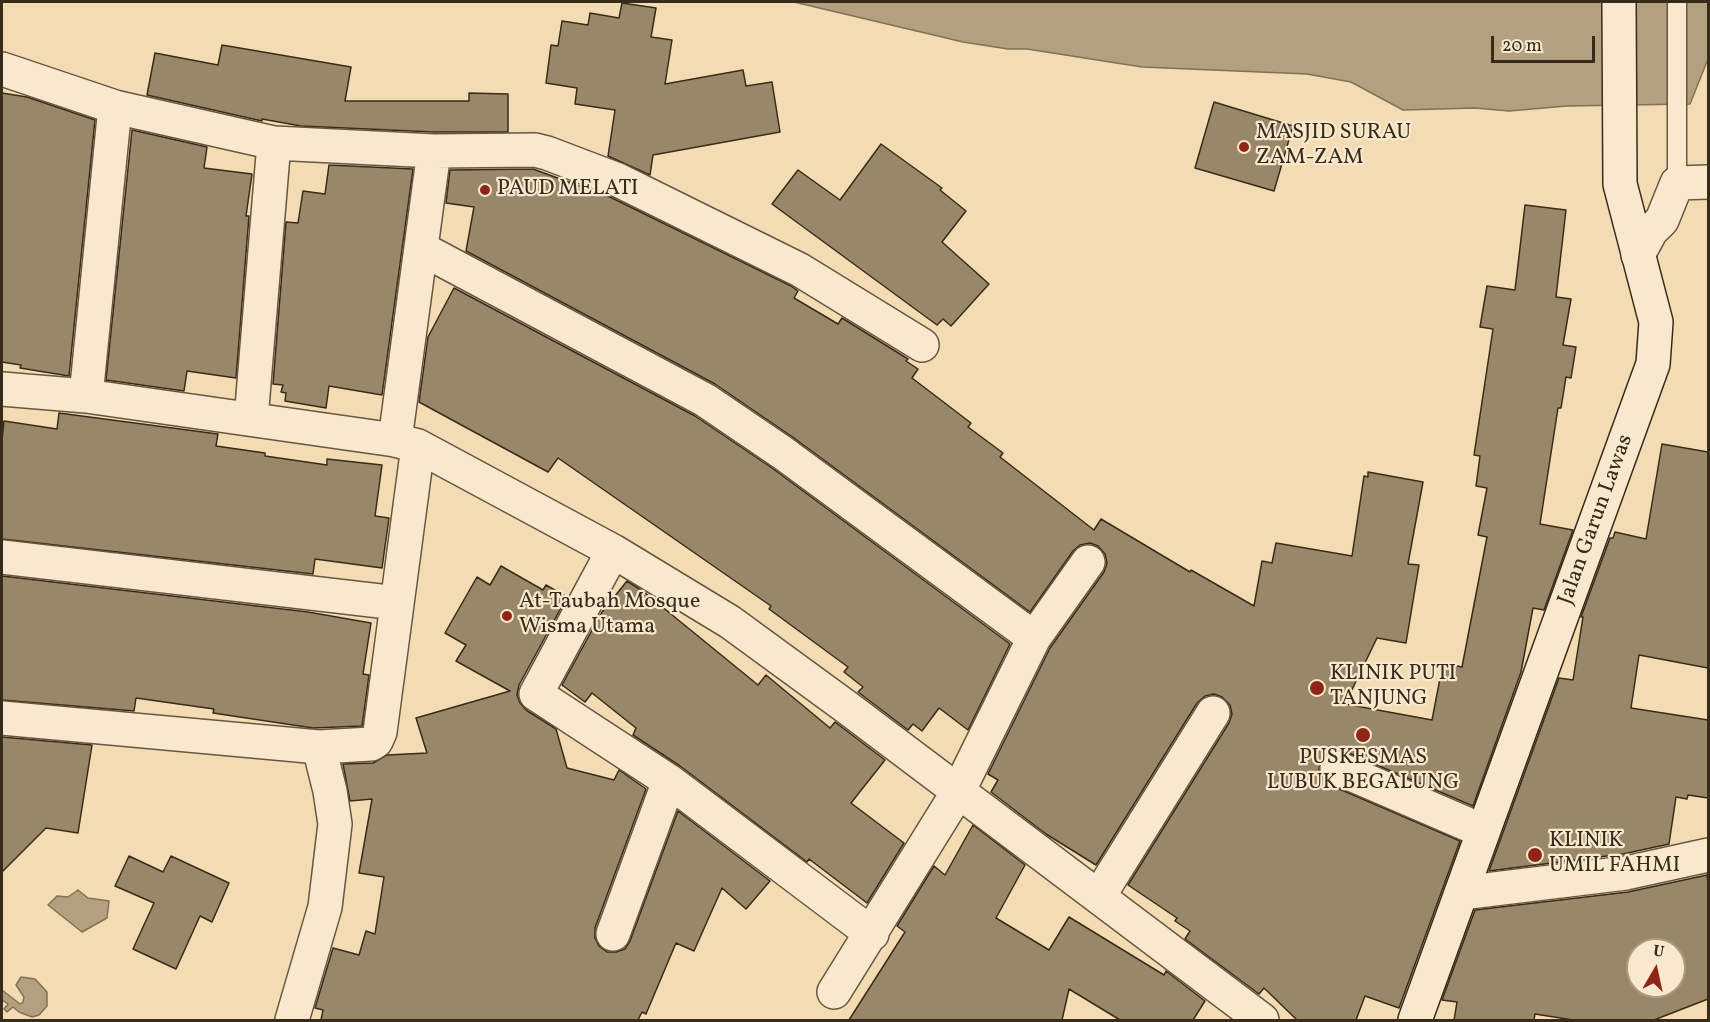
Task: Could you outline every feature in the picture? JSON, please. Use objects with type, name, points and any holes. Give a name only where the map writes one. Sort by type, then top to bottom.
[{"type":"street","name":"Jalan Garun Lawas","points":[[1415,1020],[1653,364],[1656,322],[1620,184],[1619,2]]},
{"type":"street","points":[[2,69],[115,106],[274,143],[434,151],[535,150],[618,180],[800,270],[922,345]]},
{"type":"street","points":[[86,396],[115,106]]},
{"type":"street","points":[[251,419],[274,143]]},
{"type":"street","points":[[2,718],[319,747],[364,746],[371,744],[379,736],[397,603],[406,443],[422,249],[434,151]]},
{"type":"street","points":[[1638,255],[1651,231],[1693,182]]},
{"type":"street","points":[[422,249],[705,400],[783,453],[1034,638]]},
{"type":"street","points":[[2,389],[86,396],[406,443],[614,551],[730,622],[1262,1020]]},
{"type":"street","points":[[614,551],[536,694],[669,781],[872,934]]},
{"type":"street","points":[[2,557],[397,603]]},
{"type":"street","points":[[834,992],[958,792],[1034,638],[1088,562]]},
{"type":"street","points":[[1099,896],[1213,713]]},
{"type":"street","points":[[292,1020],[325,907],[335,824],[330,791],[319,747]]},
{"type":"street","points":[[1337,768],[1483,831]]},
{"type":"street","points":[[613,934],[669,781]]},
{"type":"street","points":[[1461,893],[1626,873],[1708,855]]},
{"type":"lane","points":[[1677,2],[1676,150],[1693,182]]},
{"type":"shaded area","points":[[794,2],[1708,2],[1708,59],[1690,104],[1567,106],[1509,111],[1475,108],[1403,110],[1351,82],[1307,74],[1142,67],[1027,49],[1008,49],[963,42]]},
{"type":"shaded area","points":[[78,890],[88,898],[109,901],[107,918],[82,932],[48,905],[57,896],[68,897]]},
{"type":"shaded area","points":[[21,977],[35,979],[47,992],[47,1006],[39,1015],[32,1017],[13,1007],[7,1012],[4,1009],[8,1004],[2,1000],[2,990],[20,1004],[23,1002],[24,997],[16,985]]},
{"type":"building","points":[[622,3],[656,8],[651,37],[672,40],[665,84],[743,70],[746,86],[772,82],[780,132],[653,155],[650,175],[608,156],[615,110],[575,104],[577,88],[546,83],[551,45],[558,46],[562,21],[588,25],[590,13],[619,18]]},
{"type":"building","points":[[222,45],[351,67],[345,101],[469,101],[469,93],[508,94],[508,132],[434,132],[301,126],[262,119],[262,121],[147,95],[155,53],[218,65]]},
{"type":"building","points":[[2,93],[27,97],[95,120],[69,376],[20,368],[21,365],[2,362]]},
{"type":"building","name":"MASJID SURAU ZAM-ZAM","points":[[1214,102],[1293,126],[1274,191],[1195,168]]},
{"type":"building","points":[[132,130],[207,147],[204,168],[252,174],[246,216],[249,216],[236,378],[187,371],[184,391],[106,380]]},
{"type":"building","points":[[881,144],[942,188],[940,190],[966,211],[942,242],[989,284],[951,326],[943,319],[937,325],[772,204],[798,170],[840,200]]},
{"type":"building","points":[[329,165],[413,169],[382,395],[329,386],[326,408],[285,401],[286,393],[281,392],[283,385],[273,384],[286,222],[298,223],[303,191],[325,194]]},
{"type":"building","points":[[533,169],[610,197],[791,286],[798,291],[794,298],[838,324],[842,318],[908,359],[906,361],[918,369],[912,378],[971,423],[968,427],[1003,453],[1000,457],[1094,530],[1101,519],[1190,572],[1191,570],[1254,606],[1262,561],[1272,563],[1276,543],[1352,556],[1364,476],[1368,477],[1368,472],[1423,482],[1408,564],[1419,565],[1406,643],[1377,638],[1345,704],[1432,720],[1443,663],[1462,667],[1487,537],[1478,535],[1487,488],[1476,486],[1480,456],[1474,455],[1493,329],[1480,327],[1487,286],[1515,290],[1525,205],[1566,210],[1556,297],[1571,299],[1563,345],[1576,347],[1571,378],[1566,377],[1561,408],[1558,408],[1540,524],[1573,530],[1544,610],[1533,608],[1521,672],[1473,806],[1344,751],[1335,749],[1326,753],[1320,761],[1319,771],[1322,779],[1330,785],[1460,841],[1399,1008],[1365,996],[1356,1020],[1297,1020],[1264,988],[1259,994],[1185,939],[1190,931],[1175,921],[1177,918],[1128,885],[1229,723],[1232,714],[1230,705],[1222,697],[1214,694],[1205,696],[1197,703],[1096,865],[1046,834],[991,792],[998,780],[988,774],[1050,648],[1104,572],[1107,563],[1105,554],[1098,546],[1090,543],[1080,545],[1073,551],[1030,612],[794,438],[715,384],[466,251],[474,207],[446,203],[450,170]]},
{"type":"building","points":[[454,288],[695,416],[772,468],[1010,644],[968,730],[939,708],[922,731],[913,724],[908,730],[858,692],[863,687],[844,672],[848,667],[769,609],[771,606],[558,458],[548,472],[419,402],[428,337]]},
{"type":"building","points":[[59,413],[218,434],[216,446],[265,453],[265,456],[327,465],[327,459],[382,465],[375,516],[389,518],[382,568],[315,559],[313,574],[2,539],[4,421],[57,429]]},
{"type":"building","points":[[1662,444],[1708,452],[1708,668],[1639,655],[1631,708],[1708,720],[1708,798],[1688,795],[1687,799],[1676,797],[1669,844],[1623,854],[1489,871],[1559,678],[1573,680],[1583,617],[1581,617],[1610,538],[1613,538],[1615,532],[1646,539]]},
{"type":"building","points":[[501,566],[543,590],[546,585],[567,597],[519,685],[517,695],[520,703],[526,710],[556,729],[567,768],[614,780],[619,770],[646,789],[595,928],[595,938],[599,946],[607,952],[616,952],[625,949],[630,941],[678,811],[770,881],[746,909],[722,888],[694,951],[676,943],[646,1014],[642,1012],[638,1020],[321,1020],[323,1010],[315,1008],[333,948],[359,955],[366,931],[375,934],[384,877],[359,873],[372,799],[350,801],[343,764],[373,763],[387,755],[427,753],[416,718],[510,691],[456,661],[466,645],[445,633],[477,577],[490,585]]},
{"type":"building","points":[[2,576],[308,612],[371,623],[363,674],[369,675],[362,726],[313,728],[213,713],[214,709],[136,698],[134,711],[2,700]]},
{"type":"building","points":[[627,581],[644,592],[758,685],[766,675],[830,728],[835,722],[885,760],[851,803],[904,843],[867,903],[809,859],[807,862],[680,766],[633,735],[636,728],[592,693],[585,702],[562,685],[602,612]]},
{"type":"building","points":[[2,737],[92,745],[78,833],[46,828],[2,872]]},
{"type":"building","points":[[973,825],[1025,865],[996,918],[1049,950],[1069,917],[1164,975],[1166,971],[1205,1001],[1193,1020],[1120,1020],[1069,989],[1062,1020],[849,1020],[905,932],[897,926],[934,866],[945,875]]},
{"type":"building","points":[[129,856],[163,872],[171,856],[229,883],[212,922],[200,916],[176,969],[133,949],[154,903],[115,886]]},
{"type":"building","points":[[1707,875],[1708,999],[1654,1020],[1573,1020],[1535,1014],[1534,1020],[1454,1020],[1457,1002],[1442,1000],[1475,910],[1628,892]]},
{"type":"place","name":"MASJID SURAU ZAM-ZAM","points":[[1244,147]]},
{"type":"place","name":"PAUD MELATI","points":[[485,190]]},
{"type":"place","name":"At-Taubah Mosque Wisma Utama","points":[[507,616]]},
{"type":"place","name":"KLINIK PUTI TANJUNG","points":[[1317,688]]},
{"type":"place","name":"PUSKESMAS LUBUK BEGALUNG","points":[[1363,735]]},
{"type":"place","name":"KLINIK UMIL FAHMI","points":[[1535,855]]}]
